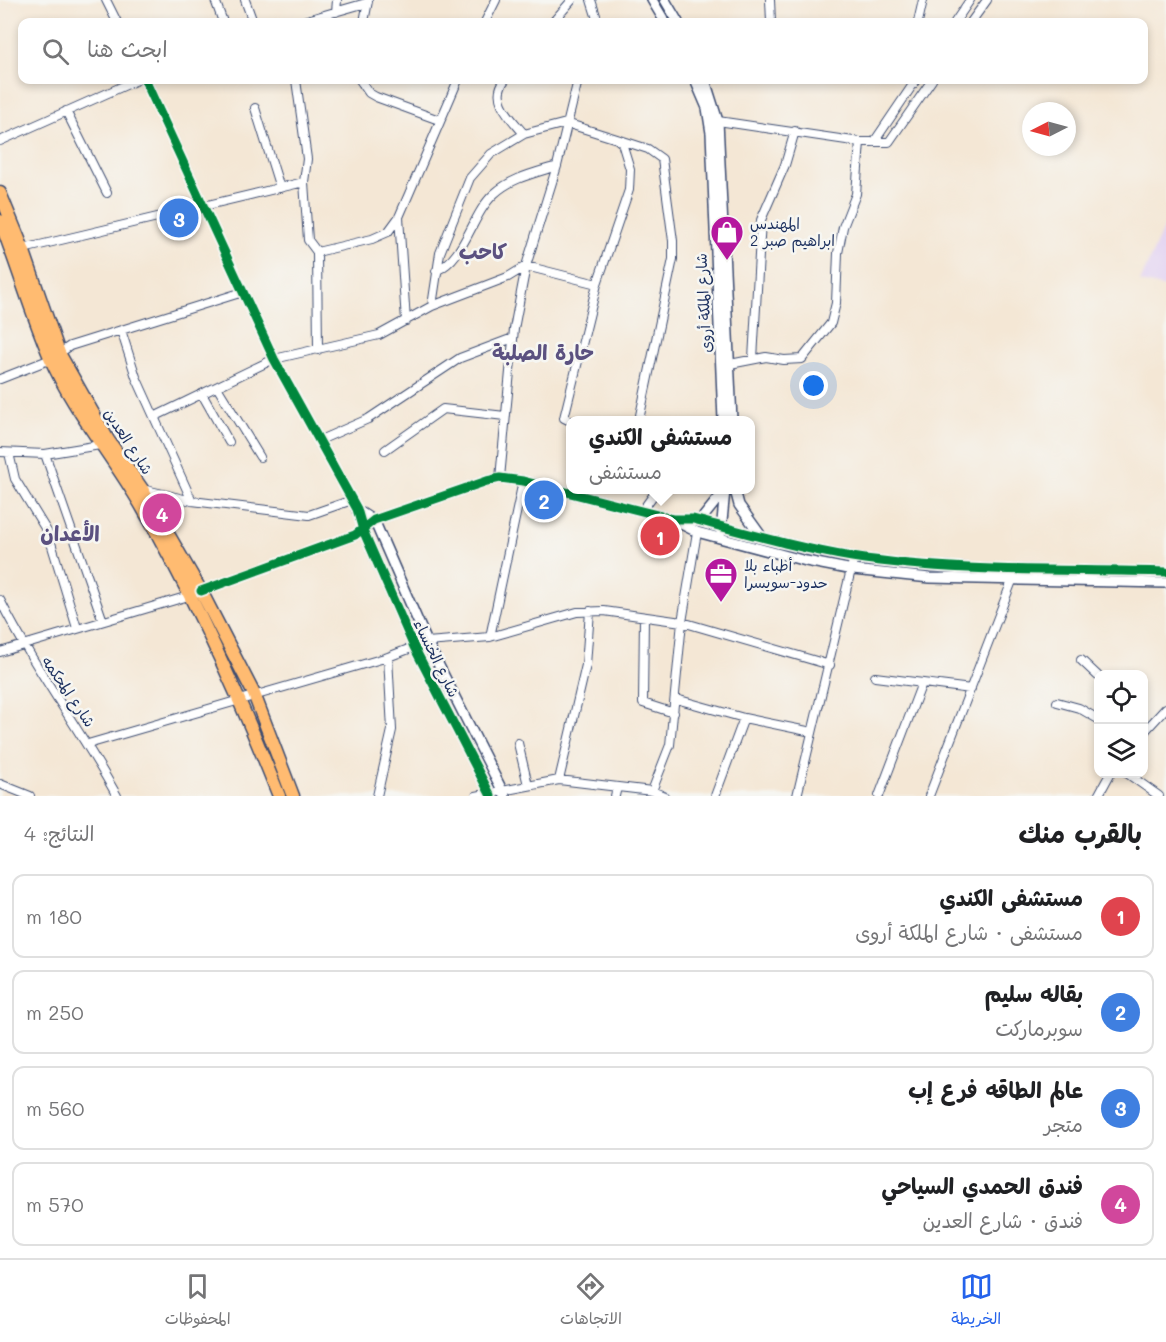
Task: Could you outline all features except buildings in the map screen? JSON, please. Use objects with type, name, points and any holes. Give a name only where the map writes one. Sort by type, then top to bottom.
[{"type":"main road","name":"شارع العدين","points":[[0,193],[23,249],[55,356]]},
{"type":"main road","name":"شارع العدين","points":[[0,221],[5,248],[55,356],[104,443],[196,593],[254,694],[293,796]]},
{"type":"main road","name":"شارع العدين","points":[[104,443],[142,489],[196,593],[279,796]]},
{"type":"street","points":[[106,0],[115,18]]},
{"type":"street","points":[[215,0],[222,18]]},
{"type":"street","points":[[245,0],[252,18]]},
{"type":"street","points":[[336,12],[337,0]]},
{"type":"street","points":[[486,18],[496,0]]},
{"type":"street","points":[[556,18],[572,0]]},
{"type":"street","points":[[591,0],[597,18]]},
{"type":"street","points":[[652,0],[663,18]]},
{"type":"street","points":[[665,0],[676,18]]},
{"type":"street","points":[[770,0],[771,18]]},
{"type":"street","points":[[919,18],[923,0]]},
{"type":"street","points":[[958,18],[970,0]]},
{"type":"street","points":[[974,18],[987,0]]},
{"type":"street","points":[[327,18],[336,12],[367,1],[365,18]]},
{"type":"street","points":[[0,141],[128,84]]},
{"type":"street","points":[[147,84],[274,359],[321,440],[357,509],[363,530]]},
{"type":"street","points":[[297,84],[307,159],[304,182],[308,240],[317,252],[318,350]]},
{"type":"street","points":[[363,84],[369,93],[376,97],[439,120]]},
{"type":"street","points":[[317,252],[372,239],[388,232],[399,217],[456,84]]},
{"type":"street","points":[[502,84],[498,90],[499,101],[524,134]]},
{"type":"street","points":[[500,478],[513,338],[526,266],[557,166],[577,84]]},
{"type":"street","name":"شارع الملكة أروى","points":[[697,84],[707,108],[711,133],[723,416]]},
{"type":"street","name":"شارع الملكة أروى","points":[[706,84],[718,121],[732,416]]},
{"type":"street","points":[[874,142],[913,84]]},
{"type":"street","points":[[718,121],[860,142],[889,142],[929,84]]},
{"type":"street","points":[[255,108],[280,188]]},
{"type":"street","points":[[66,111],[107,194]]},
{"type":"street","points":[[432,306],[440,253],[470,178],[491,153],[524,134],[566,123],[648,149],[662,159],[673,241],[673,259],[640,416]]},
{"type":"street","points":[[753,359],[760,267],[758,241],[760,219],[785,165],[795,131]]},
{"type":"street","points":[[566,419],[564,418],[597,284],[631,181],[622,143],[617,139]]},
{"type":"street","points":[[730,364],[753,359],[802,359],[831,322],[836,303],[838,253],[843,227],[856,194],[860,142]]},
{"type":"street","points":[[436,270],[449,264],[492,195],[515,179],[557,166]]},
{"type":"street","points":[[23,249],[304,182]]},
{"type":"street","points":[[399,217],[406,321]]},
{"type":"street","points":[[154,417],[274,359],[379,335],[432,306],[508,277],[526,266],[597,284]]},
{"type":"street","points":[[0,379],[55,356],[70,346],[243,292]]},
{"type":"street","points":[[121,330],[132,366],[192,501]]},
{"type":"street","points":[[321,440],[368,419],[460,358],[513,338]]},
{"type":"street","points":[[217,387],[260,457]]},
{"type":"street","points":[[202,394],[229,442]]},
{"type":"street","points":[[385,450],[443,409],[505,416]]},
{"type":"street","points":[[0,452],[45,454],[104,443]]},
{"type":"street","points":[[9,453],[15,478],[48,533],[77,628]]},
{"type":"street","points":[[45,454],[103,621]]},
{"type":"street","points":[[0,652],[196,593],[355,535],[375,520],[500,478],[566,492]]},
{"type":"street","points":[[489,637],[523,481]]},
{"type":"street","points":[[142,489],[192,501],[309,515],[352,500]]},
{"type":"street","points":[[575,494],[673,519],[700,521],[721,532],[806,561],[853,570],[930,578],[1166,583]]},
{"type":"street","points":[[642,511],[654,494]]},
{"type":"street","points":[[700,521],[721,494]]},
{"type":"street","points":[[721,532],[725,494]]},
{"type":"street","points":[[736,494],[739,505],[762,537]]},
{"type":"street","points":[[357,509],[375,520]]},
{"type":"street","points":[[673,519],[697,532],[721,532],[762,537],[854,557],[934,564],[1166,572]]},
{"type":"street","name":"شارع الخنساء","points":[[375,520],[427,642],[504,793]]},
{"type":"street","name":"شارع الخنساء","points":[[363,530],[414,647],[490,794]]},
{"type":"street","points":[[652,791],[670,745],[682,622],[697,532]]},
{"type":"street","points":[[797,796],[853,570],[854,557]]},
{"type":"street","points":[[929,796],[1012,581]]},
{"type":"street","name":"شارع المحكمه","points":[[0,600],[22,644],[88,744],[117,796]]},
{"type":"street","points":[[559,780],[586,665],[590,611]]},
{"type":"street","points":[[88,744],[388,657],[427,642],[489,637],[577,612],[590,611],[682,622],[830,665]]},
{"type":"street","points":[[644,617],[643,703],[674,712]]},
{"type":"street","points":[[377,796],[392,730],[388,657]]},
{"type":"street","points":[[1081,660],[1094,672]]},
{"type":"street","points":[[875,677],[971,689]]},
{"type":"street","points":[[879,796],[922,683]]},
{"type":"street","points":[[675,699],[744,718],[812,732]]},
{"type":"street","points":[[1057,702],[1094,714]]},
{"type":"street","points":[[1148,727],[1166,708]]},
{"type":"street","points":[[715,796],[744,718]]},
{"type":"street","points":[[518,743],[528,785]]},
{"type":"street","points":[[1098,796],[1108,778]]},
{"type":"street","points":[[1134,778],[1159,796]]},
{"type":"street","points":[[476,796],[504,793],[528,785],[559,780],[652,791],[664,796]]},
{"type":"street","points":[[0,784],[30,796]]},
{"type":"street","points":[[615,796],[617,787]]},
{"type":"shaded area","points":[[1166,222],[1166,288],[1140,282]]},
{"type":"cycle path","points":[[147,84],[274,359],[357,509],[363,530],[414,647],[491,796]]},
{"type":"cycle path","points":[[201,591],[355,535],[374,520],[487,481],[500,478],[523,481],[566,492]]},
{"type":"cycle path","points":[[574,494],[673,519],[693,519],[792,545],[852,557],[969,568],[1166,572]]},
{"type":"place","name":"عالم الطاقه فرع إب","points":[[179,218]]},
{"type":"place","name":"المهندس ابراهيم صبر 2","points":[[727,261]]},
{"type":"place","name":"بقاله سليم","points":[[544,500]]},
{"type":"place","name":"فندق الحمدي السياحي","points":[[162,513]]},
{"type":"place","name":"مستشفى الكندي","points":[[660,536]]},
{"type":"place","name":"أطباء بلا حدود-سويسرا","points":[[721,603]]},
{"type":"district","name":"كاحب","points":[[483,250]]},
{"type":"district","name":"حارة الصلبة","points":[[543,351]]},
{"type":"district","name":"الأعدان","points":[[70,532]]}]
